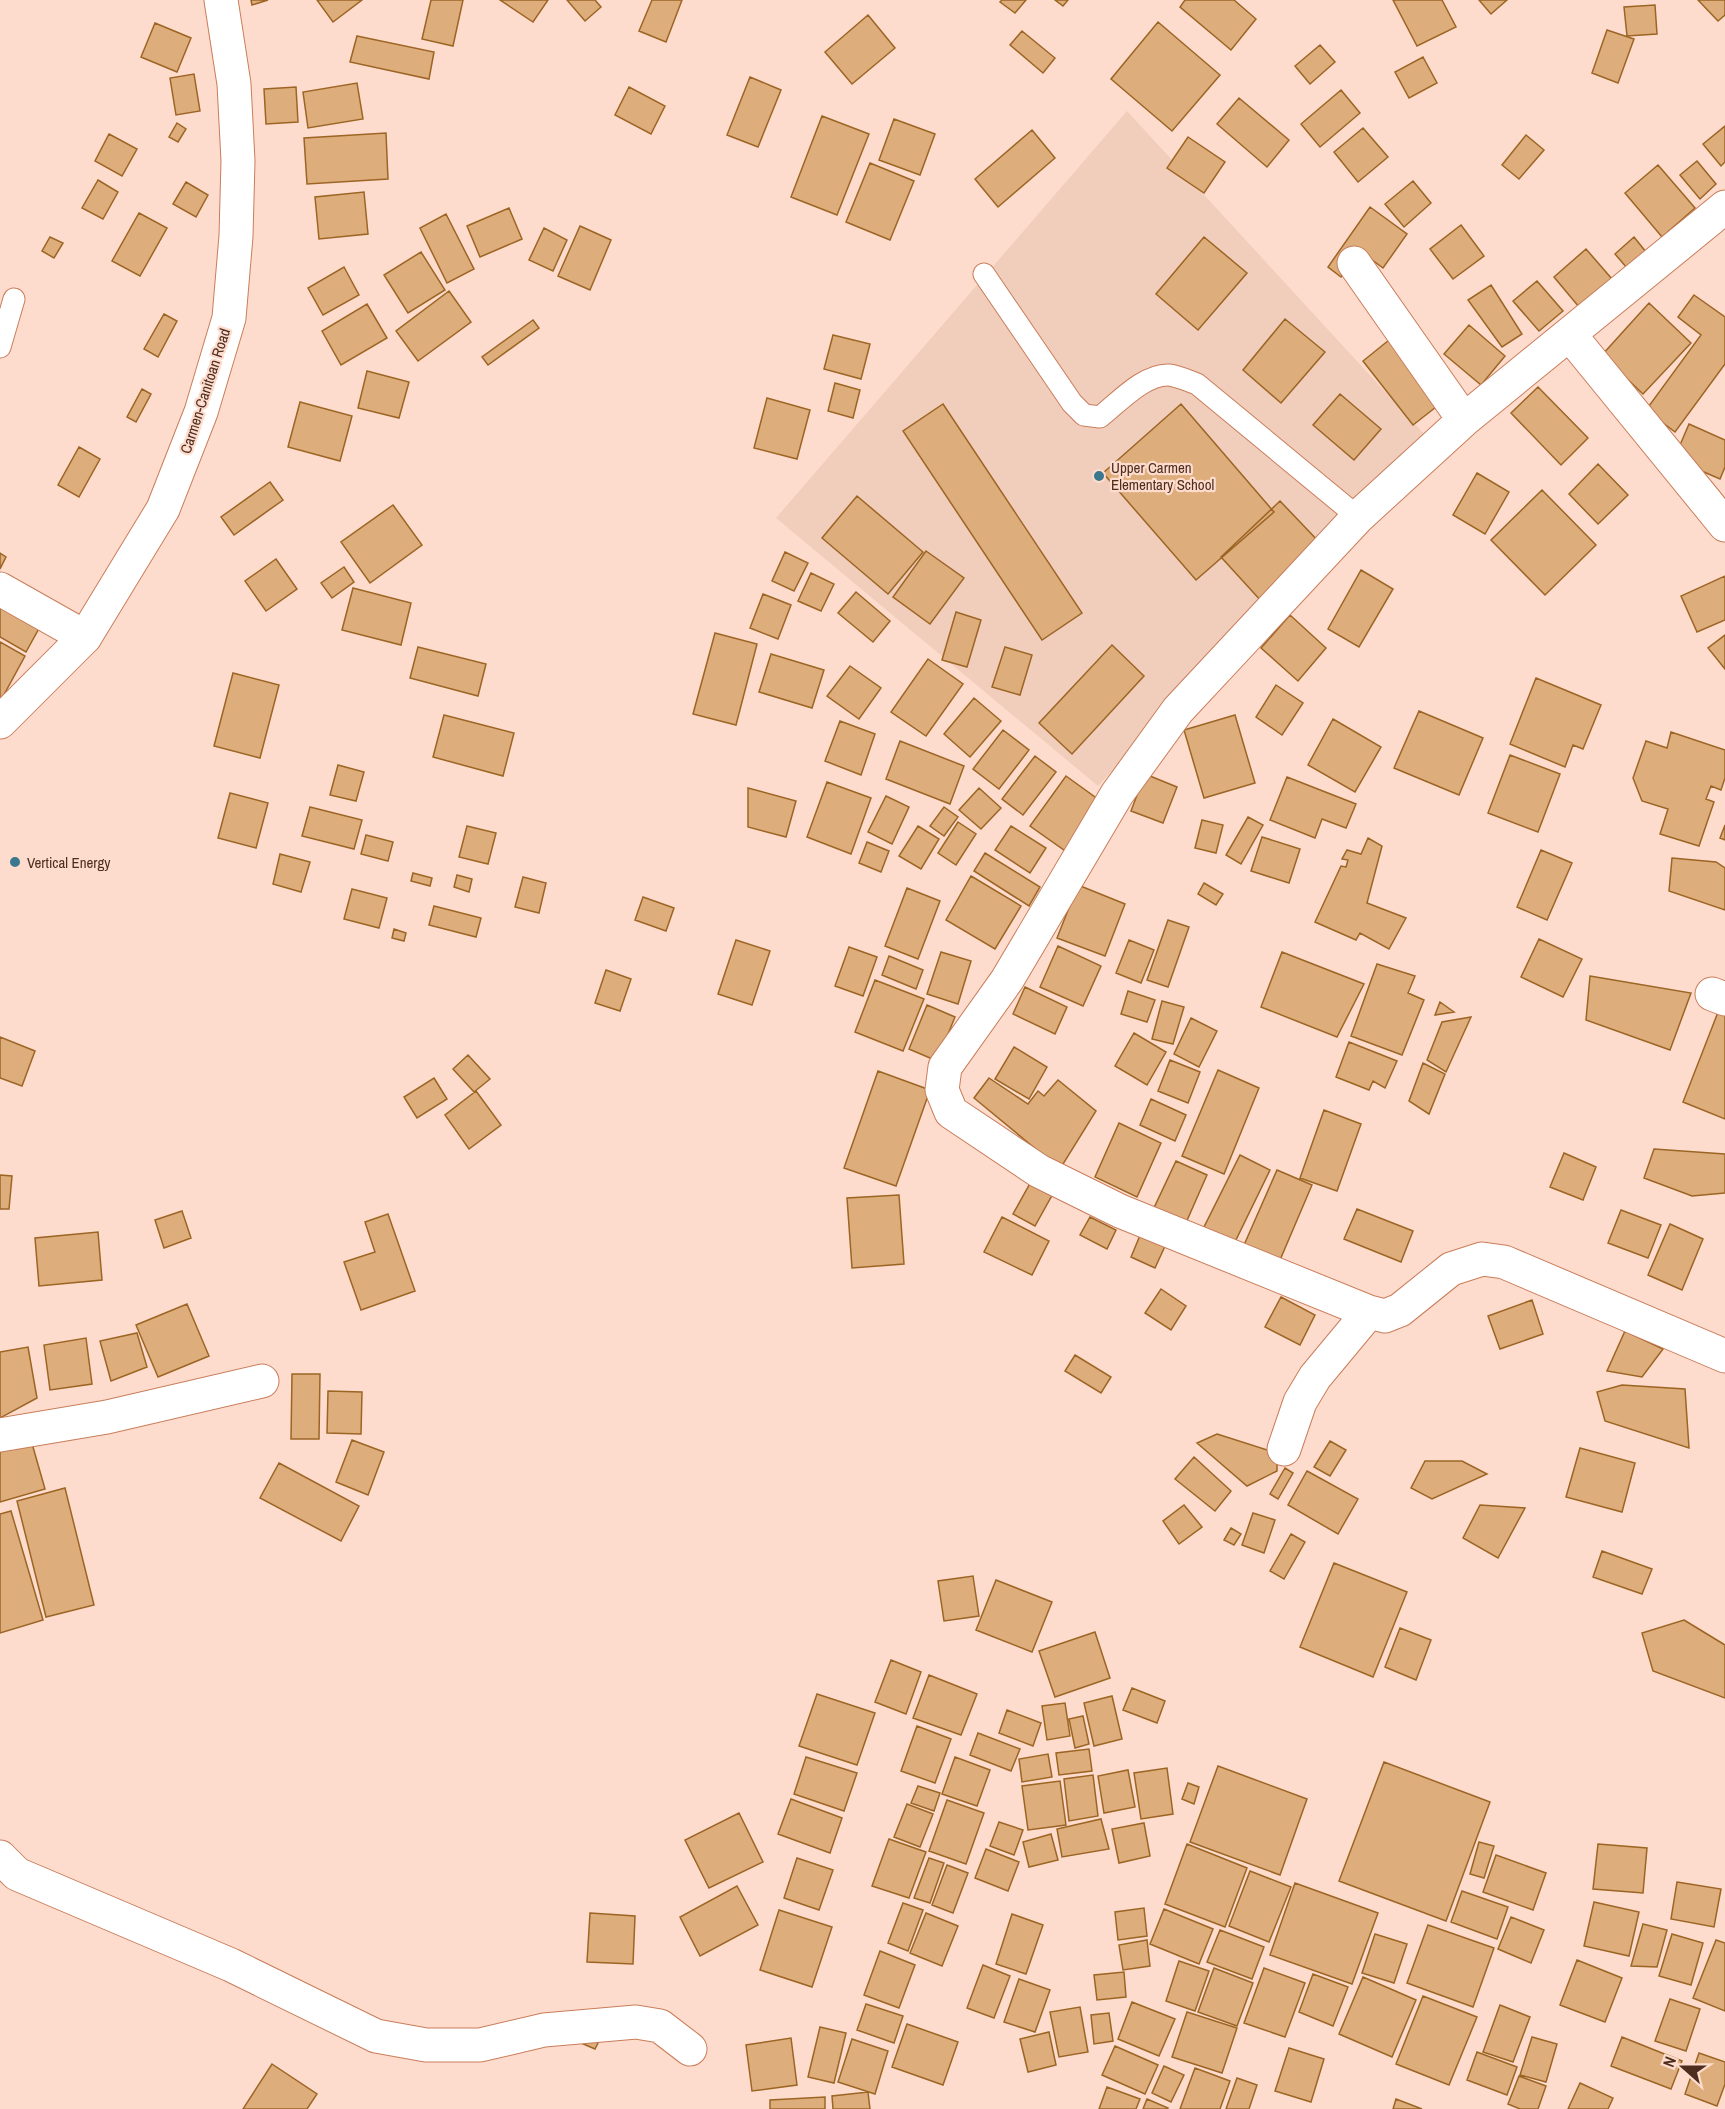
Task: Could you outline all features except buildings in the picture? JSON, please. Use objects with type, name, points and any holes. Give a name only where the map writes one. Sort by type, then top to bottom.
[{"type":"street","name":"Carmen-Canitoan Road","points":[[0,722],[86,637],[163,509],[201,412],[229,318],[236,236],[238,160],[234,84],[221,0]]},
{"type":"street","points":[[1725,207],[1464,420],[1358,517],[1178,710],[1117,794],[1007,980],[945,1067],[942,1090],[951,1112],[1039,1171],[1120,1211],[1369,1312],[1385,1316],[1400,1310],[1451,1269],[1482,1259],[1504,1262],[1725,1356]]},
{"type":"street","points":[[1354,263],[1464,420]]},
{"type":"street","points":[[1570,335],[1725,525]]},
{"type":"street","points":[[0,589],[86,637]]},
{"type":"street","points":[[1284,1449],[1300,1402],[1315,1377],[1369,1312]]},
{"type":"street","points":[[0,1435],[107,1417],[262,1381]]},
{"type":"street","points":[[0,1857],[17,1874],[231,1965],[376,2036],[426,2045],[480,2045],[544,2030],[636,2022],[660,2026],[690,2049]]},
{"type":"lane","points":[[984,274],[1072,403],[1084,415],[1100,417],[1143,383],[1157,376],[1171,375],[1197,384],[1358,517]]},
{"type":"lane","points":[[0,347],[14,299]]},
{"type":"shaded area","name":"Upper Carmen Elementary School","points":[[1127,111],[1424,434],[1098,786],[776,518]]},
{"type":"place","name":"Upper Carmen Elementary School","points":[[1099,476]]},
{"type":"place","name":"Vertical Energy","points":[[15,862]]}]
